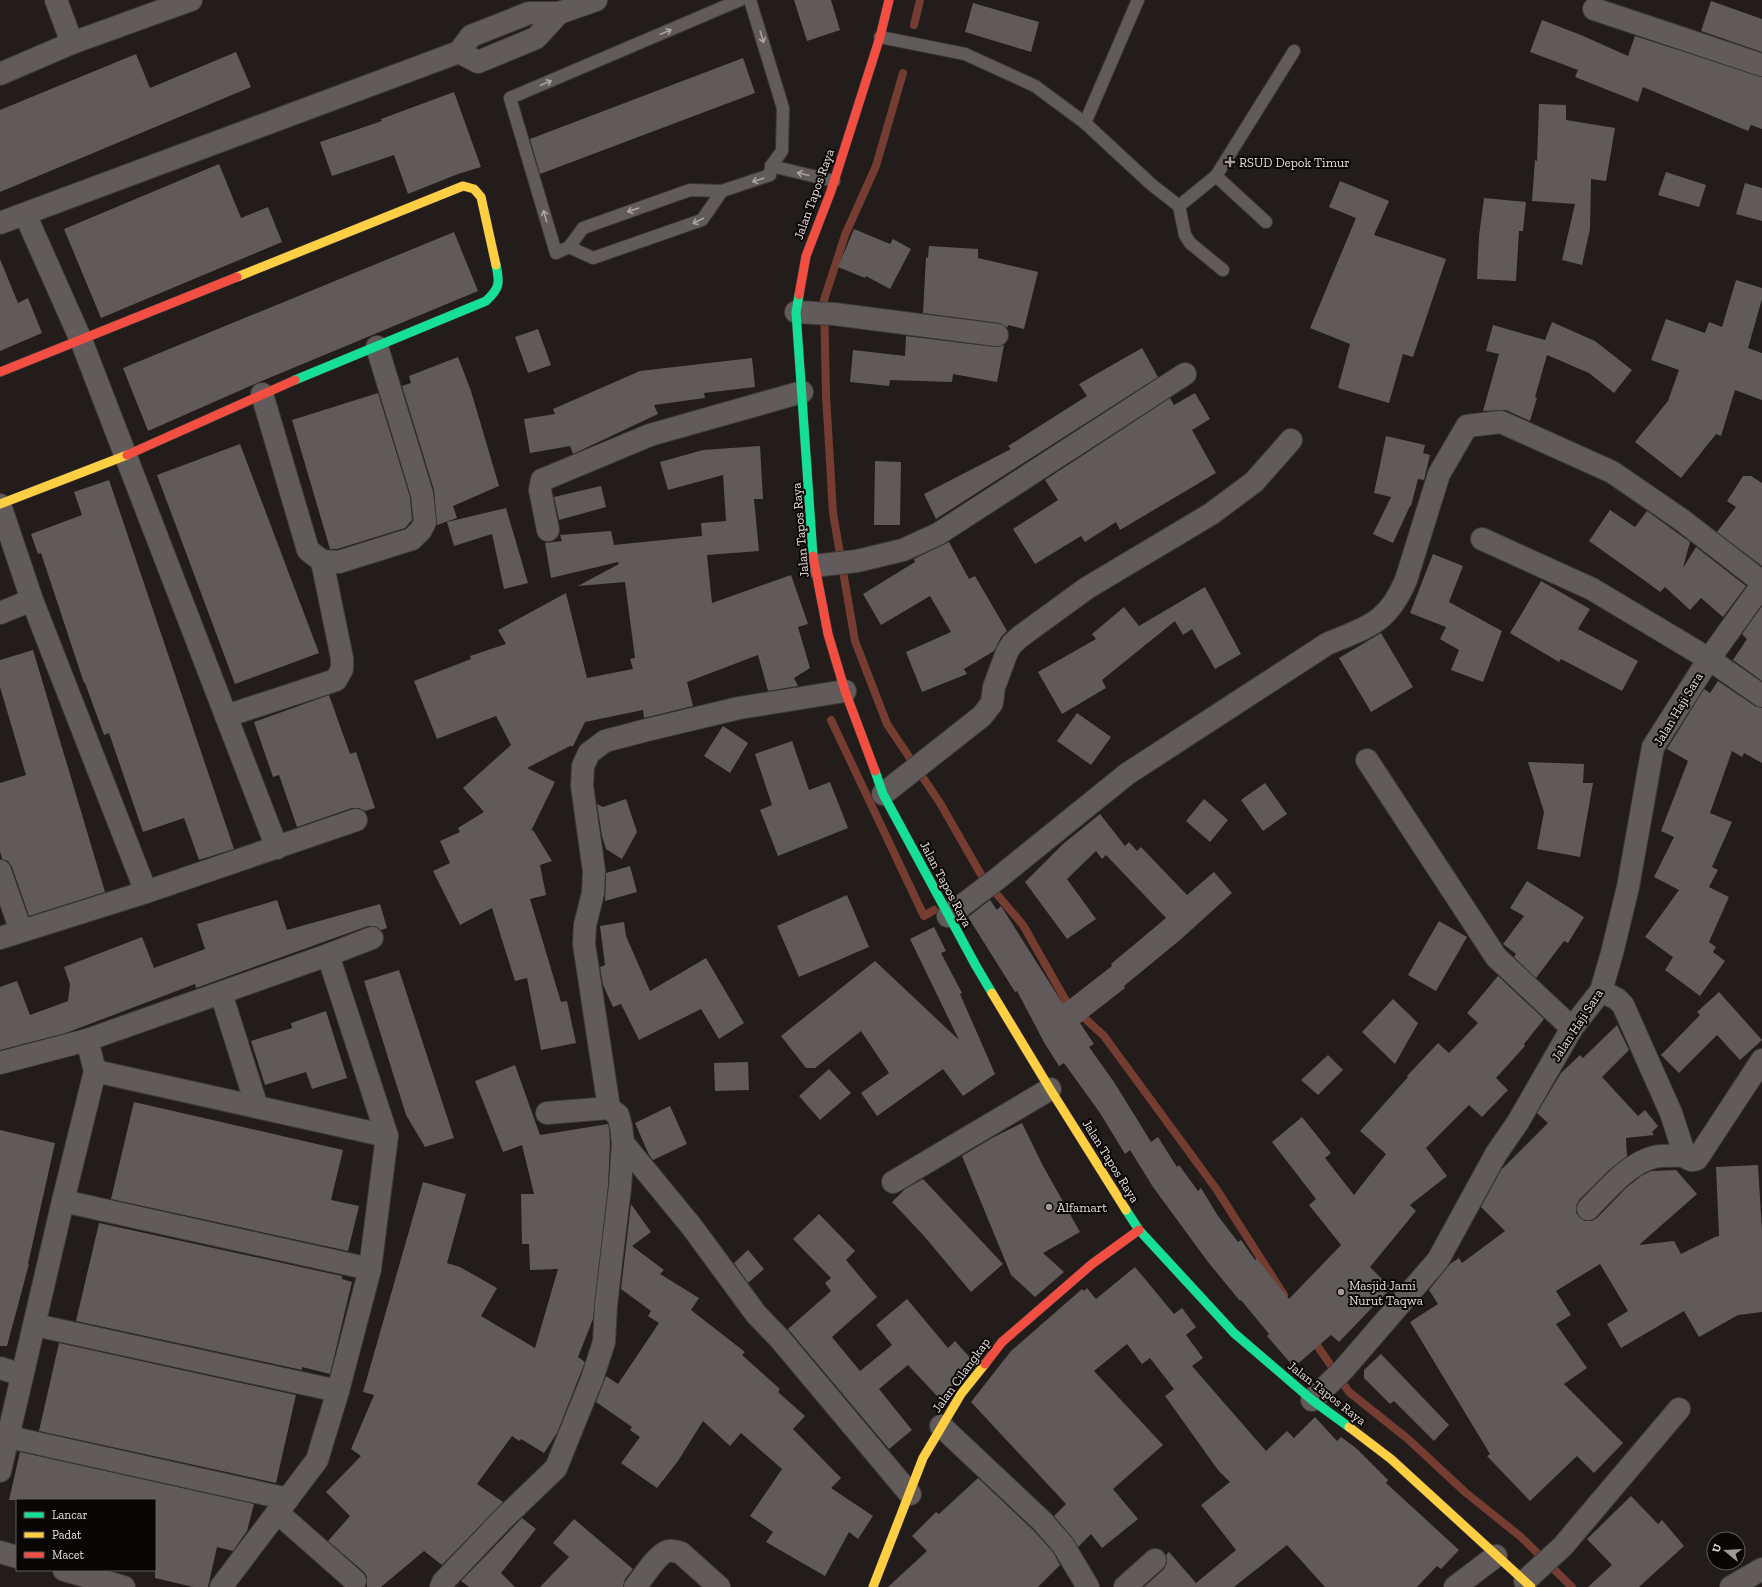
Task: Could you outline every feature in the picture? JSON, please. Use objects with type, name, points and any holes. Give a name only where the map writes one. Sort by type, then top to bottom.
[{"type":"main road","name":"Jalan Tapos Raya","points":[[889,0],[880,38],[834,181],[806,256],[802,392],[828,634],[845,691],[883,794],[948,916],[1050,1089],[1139,1230],[1234,1333],[1319,1394],[1528,1584]]},
{"type":"main road","points":[[0,372],[463,186],[474,189],[481,198],[500,277],[497,291],[486,301],[262,394],[126,456],[0,504]]},
{"type":"main road","name":"Jalan Cilangkap","points":[[874,1587],[923,1458],[940,1426],[961,1394],[1002,1342],[1092,1264],[1139,1230]]},
{"type":"street","points":[[56,0],[72,43]]},
{"type":"street","points":[[0,74],[72,43],[190,0]]},
{"type":"street","points":[[0,223],[459,52],[471,36],[515,18],[529,13],[559,14],[596,0]]},
{"type":"street","points":[[1594,9],[1762,65]]},
{"type":"street","points":[[25,214],[81,340],[277,848]]},
{"type":"street","points":[[804,312],[834,314],[997,335]]},
{"type":"street","points":[[262,394],[308,550],[322,560],[339,562],[412,538],[421,530],[425,522],[422,494],[377,347]]},
{"type":"street","points":[[820,566],[858,561],[903,550],[938,534],[1185,374]]},
{"type":"street","points":[[548,530],[540,490],[542,480],[650,435],[802,392]]},
{"type":"street","points":[[948,916],[1127,774],[1321,648],[1364,629],[1377,621],[1390,610],[1406,580],[1439,474],[1467,426],[1501,422],[1612,472],[1682,520],[1762,584]]},
{"type":"street","points":[[883,794],[982,716],[992,703],[994,687],[1007,652],[1012,644],[1021,636],[1087,588],[1211,514],[1254,482],[1292,440]]},
{"type":"street","points":[[0,504],[32,600],[146,892]]},
{"type":"street","points":[[1482,539],[1592,589],[1709,659],[1762,696]]},
{"type":"street","points":[[226,716],[336,680],[342,669],[342,658],[322,560]]},
{"type":"street","name":"Jalan Haji Sara","points":[[1319,1394],[1343,1370],[1438,1260],[1496,1154],[1518,1122],[1572,1028],[1601,991],[1628,887],[1653,747],[1709,659],[1762,584]]},
{"type":"street","points":[[0,614],[32,600]]},
{"type":"street","points":[[609,1108],[584,944],[585,925],[593,892],[594,871],[582,786],[583,766],[588,753],[605,741],[647,730],[739,708],[845,691]]},
{"type":"street","points":[[1367,760],[1496,957],[1572,1028]]},
{"type":"street","points":[[0,938],[146,892],[356,820]]},
{"type":"street","points":[[0,872],[21,931]]},
{"type":"street","points":[[0,1063],[86,1040],[328,956],[372,938]]},
{"type":"street","points":[[221,1587],[317,1460],[338,1391],[370,1269],[387,1136],[328,956]]},
{"type":"street","points":[[1601,991],[1617,999],[1623,1006],[1672,1113],[1685,1156]]},
{"type":"street","points":[[221,993],[257,1106]]},
{"type":"street","points":[[0,1471],[95,1071],[86,1040]]},
{"type":"street","points":[[1588,1209],[1626,1172],[1640,1162],[1653,1157],[1662,1156],[1685,1156],[1691,1160],[1697,1159],[1762,1060]]},
{"type":"street","points":[[95,1071],[387,1136]]},
{"type":"street","points":[[893,1182],[1050,1089]]},
{"type":"street","points":[[441,1587],[443,1582],[502,1520],[556,1468],[592,1379],[604,1342],[623,1144],[621,1126],[618,1115],[609,1108],[547,1113]]},
{"type":"street","points":[[623,1144],[692,1227],[756,1314],[780,1339],[910,1494]]},
{"type":"street","points":[[63,1201],[370,1269]]},
{"type":"street","points":[[35,1325],[338,1391]]},
{"type":"street","points":[[0,1368],[22,1375]]},
{"type":"street","points":[[1528,1584],[1543,1565],[1563,1546],[1679,1409]]},
{"type":"street","points":[[940,1426],[1042,1521],[1063,1545],[1088,1587]]},
{"type":"street","points":[[9,1437],[283,1506],[355,1581]]},
{"type":"street","points":[[635,1587],[658,1558],[666,1551],[674,1550],[681,1553],[719,1587]]},
{"type":"street","points":[[0,1552],[16,1557]]},
{"type":"street","points":[[1455,1587],[1496,1556]]},
{"type":"street","points":[[1125,1587],[1155,1560]]},
{"type":"street","points":[[1731,1587],[1762,1569]]},
{"type":"street","points":[[68,1571],[124,1587]]},
{"type":"lane","points":[[740,0],[510,98],[556,253],[569,247],[582,228],[690,190],[722,191],[770,175],[772,166],[782,151],[783,108],[750,0]]},
{"type":"lane","points":[[1085,123],[1138,0]]},
{"type":"lane","points":[[880,38],[965,54],[1036,86],[1085,123],[1152,185],[1178,206],[1185,235],[1190,243],[1223,270]]},
{"type":"lane","points":[[1178,206],[1216,176],[1294,51]]},
{"type":"lane","points":[[772,166],[834,181]]},
{"type":"lane","points":[[1216,176],[1266,222]]},
{"type":"lane","points":[[569,247],[593,258],[702,220],[722,191]]},
{"type":"building","points":[[794,0],[831,0],[840,30],[807,41]]},
{"type":"building","points":[[1711,1],[1762,19],[1762,52],[1701,31]]},
{"type":"building","points":[[973,3],[1039,22],[1031,52],[965,32]]},
{"type":"building","points":[[1542,20],[1581,35],[1628,56],[1635,36],[1762,77],[1762,129],[1751,125],[1748,131],[1643,87],[1638,102],[1575,77],[1578,70],[1530,52]]},
{"type":"building","points":[[236,52],[251,87],[0,192],[0,110],[136,54],[150,88]]},
{"type":"building","points":[[743,58],[755,93],[540,174],[530,139]]},
{"type":"building","points":[[454,92],[481,167],[458,174],[408,194],[394,155],[332,176],[320,142],[382,121],[381,119]]},
{"type":"building","points":[[1539,104],[1566,105],[1566,120],[1615,128],[1606,181],[1591,179],[1590,229],[1582,265],[1562,260],[1575,204],[1532,201],[1535,160],[1537,161]]},
{"type":"building","points":[[219,164],[241,218],[268,207],[282,242],[101,318],[64,229]]},
{"type":"building","points":[[1666,172],[1706,185],[1699,207],[1658,195]]},
{"type":"building","points":[[1340,181],[1389,201],[1374,235],[1446,259],[1413,357],[1403,354],[1389,403],[1338,388],[1350,344],[1310,328],[1356,218],[1329,207]]},
{"type":"building","points":[[1745,183],[1762,188],[1762,221],[1736,214]]},
{"type":"building","points":[[1484,198],[1526,202],[1523,231],[1519,231],[1516,281],[1477,279],[1479,236]]},
{"type":"building","points":[[854,229],[890,244],[893,239],[911,249],[890,289],[866,276],[865,278],[838,267]]},
{"type":"building","points":[[454,232],[478,291],[257,383],[148,431],[123,368]]},
{"type":"building","points":[[929,246],[978,249],[978,258],[1038,272],[1024,329],[1008,325],[1007,328],[999,323],[923,313],[926,257],[928,258]]},
{"type":"building","points":[[0,259],[18,303],[28,298],[42,333],[0,351]]},
{"type":"building","points":[[1736,280],[1762,288],[1762,299],[1748,348],[1762,353],[1762,400],[1735,390],[1721,436],[1716,434],[1681,478],[1635,442],[1668,401],[1679,370],[1651,360],[1666,319],[1705,333],[1709,322],[1722,327]]},
{"type":"building","points":[[1552,322],[1595,341],[1632,370],[1614,393],[1589,373],[1547,355],[1530,421],[1506,410],[1483,411],[1499,354],[1486,351],[1493,325],[1545,340]]},
{"type":"building","points":[[538,329],[551,365],[528,373],[515,337]]},
{"type":"building","points":[[906,336],[995,347],[1004,345],[997,382],[953,374],[952,382],[890,380],[889,386],[850,382],[853,350],[905,356]]},
{"type":"building","points":[[1142,348],[1158,377],[936,519],[924,494],[1011,449],[1008,446],[1087,396],[1079,384]]},
{"type":"building","points":[[458,357],[471,391],[499,486],[453,506],[457,518],[437,525],[434,490],[402,386],[411,383],[409,376]]},
{"type":"building","points":[[752,358],[755,387],[704,393],[705,398],[654,405],[658,414],[573,454],[570,446],[530,453],[524,419],[555,414],[553,409],[640,371]]},
{"type":"building","points":[[378,393],[410,497],[412,520],[405,528],[337,549],[330,549],[292,420]]},
{"type":"building","points":[[1195,393],[1210,419],[1192,430],[1216,473],[1120,530],[1116,522],[1085,542],[1081,536],[1035,564],[1013,529],[1058,500],[1045,480],[1170,398],[1174,405]]},
{"type":"building","points":[[1386,436],[1425,445],[1423,453],[1430,455],[1424,480],[1418,479],[1411,506],[1393,543],[1373,534],[1391,497],[1374,493]]},
{"type":"building","points":[[240,444],[319,653],[235,684],[157,475]]},
{"type":"building","points":[[760,446],[763,499],[754,499],[759,551],[707,555],[712,603],[791,575],[808,624],[798,627],[810,668],[794,678],[798,686],[768,691],[758,655],[687,682],[693,706],[644,718],[643,710],[585,722],[573,746],[570,746],[527,768],[555,782],[531,831],[533,830],[552,861],[540,865],[546,895],[530,899],[561,1002],[567,1001],[576,1043],[541,1050],[527,978],[515,981],[492,908],[460,925],[433,871],[450,863],[440,841],[460,832],[458,828],[484,812],[463,788],[511,745],[496,716],[437,739],[414,681],[471,659],[470,656],[506,644],[498,630],[566,593],[587,678],[633,669],[630,659],[635,658],[625,582],[578,586],[619,564],[618,562],[551,578],[545,543],[562,541],[560,535],[611,531],[614,545],[702,536],[701,523],[726,521],[723,475],[668,490],[660,462],[703,450]]},
{"type":"building","points":[[875,461],[901,462],[900,525],[874,525]]},
{"type":"building","points":[[1743,476],[1751,476],[1762,483],[1762,566],[1717,532],[1736,507],[1727,501]]},
{"type":"building","points":[[109,480],[234,849],[199,860],[184,818],[143,832],[109,733],[104,735],[84,683],[41,553],[38,554],[31,534],[82,515],[74,492]]},
{"type":"building","points":[[601,486],[606,507],[559,520],[554,497]]},
{"type":"building","points":[[506,508],[528,583],[504,589],[492,534],[454,546],[447,522]]},
{"type":"building","points":[[1610,510],[1635,527],[1647,511],[1690,542],[1683,568],[1696,547],[1746,586],[1723,617],[1701,598],[1690,610],[1665,587],[1660,592],[1589,541]]},
{"type":"building","points":[[949,542],[969,579],[975,576],[1007,631],[1001,637],[994,651],[964,669],[967,674],[922,692],[906,652],[951,632],[930,596],[881,625],[863,594],[915,562],[914,559]]},
{"type":"building","points":[[1433,554],[1463,566],[1449,602],[1502,631],[1483,682],[1451,670],[1459,650],[1440,639],[1446,627],[1410,613]]},
{"type":"building","points":[[1541,581],[1590,609],[1578,629],[1638,661],[1622,691],[1561,659],[1559,662],[1510,633]]},
{"type":"building","points":[[1205,587],[1241,654],[1215,669],[1192,629],[1183,635],[1175,621],[1102,680],[1106,688],[1062,714],[1038,672],[1096,639],[1092,634],[1124,607],[1139,626]]},
{"type":"building","points":[[1762,606],[1762,681],[1733,660],[1747,639],[1742,634]]},
{"type":"building","points":[[1381,633],[1413,687],[1371,712],[1339,658]]},
{"type":"building","points":[[33,650],[105,892],[29,916],[12,867],[8,861],[2,859],[0,851],[0,783],[26,775],[0,687],[0,660]]},
{"type":"building","points":[[1718,681],[1755,706],[1762,708],[1762,763],[1744,753],[1742,757],[1732,751],[1710,813],[1732,822],[1712,867],[1718,870],[1709,887],[1729,897],[1709,942],[1716,947],[1713,952],[1725,961],[1700,996],[1665,970],[1673,957],[1645,937],[1679,890],[1654,877],[1674,837],[1661,831],[1688,761],[1667,749],[1704,689],[1710,693]]},
{"type":"building","points":[[329,695],[350,754],[356,752],[375,808],[365,811],[359,808],[352,808],[297,827],[279,775],[273,777],[254,722]]},
{"type":"building","points":[[1077,713],[1111,737],[1091,765],[1057,741]]},
{"type":"building","points":[[723,726],[748,743],[730,773],[704,756]]},
{"type":"building","points":[[792,741],[809,790],[830,782],[848,828],[778,856],[760,810],[772,805],[755,754]]},
{"type":"building","points":[[1528,762],[1584,764],[1583,783],[1593,783],[1580,857],[1537,849],[1544,812]]},
{"type":"building","points":[[1265,783],[1287,814],[1263,831],[1241,800]]},
{"type":"building","points":[[626,799],[637,832],[622,859],[606,849],[602,836],[597,804],[603,807]]},
{"type":"building","points":[[1204,799],[1228,820],[1210,842],[1186,821]]},
{"type":"building","points":[[1100,814],[1125,846],[1129,842],[1137,851],[1141,847],[1187,895],[1214,872],[1232,893],[1180,940],[1124,986],[1125,988],[1080,1023],[1094,1044],[1089,1047],[1114,1082],[1151,1142],[1158,1137],[1177,1167],[1179,1165],[1198,1191],[1201,1188],[1218,1216],[1238,1242],[1241,1240],[1255,1260],[1257,1259],[1289,1299],[1341,1245],[1309,1205],[1316,1199],[1272,1142],[1302,1117],[1331,1153],[1325,1158],[1354,1195],[1386,1154],[1360,1131],[1408,1077],[1407,1076],[1438,1043],[1449,1053],[1478,1023],[1467,1013],[1498,976],[1544,1019],[1524,1044],[1525,1046],[1496,1078],[1508,1090],[1482,1117],[1469,1105],[1426,1148],[1447,1176],[1410,1205],[1416,1211],[1370,1267],[1391,1288],[1339,1342],[1331,1335],[1294,1367],[1267,1336],[1269,1334],[1208,1262],[1153,1187],[1130,1150],[1125,1154],[1100,1113],[1064,1063],[1059,1066],[1045,1044],[1017,991],[1015,992],[968,917],[990,900],[997,910],[1001,906],[1063,1004],[1112,966],[1111,964],[1166,918],[1106,855],[1102,859],[1096,851],[1067,879],[1096,919],[1067,939],[1025,882],[1063,844]]},
{"type":"building","points":[[630,866],[637,892],[605,901],[606,873]]},
{"type":"building","points":[[1527,881],[1584,917],[1568,943],[1564,941],[1536,978],[1514,957],[1516,954],[1503,944],[1524,916],[1510,908]]},
{"type":"building","points":[[847,895],[869,947],[799,977],[777,926]]},
{"type":"building","points":[[277,900],[287,930],[380,904],[387,928],[381,930],[374,926],[368,926],[196,988],[195,984],[66,1033],[0,1050],[0,987],[17,981],[30,1015],[68,1001],[70,984],[64,967],[142,937],[154,968],[205,949],[197,924]]},
{"type":"building","points":[[1439,921],[1467,937],[1436,991],[1408,975]]},
{"type":"building","points":[[624,922],[626,936],[650,991],[706,958],[744,1023],[719,1039],[701,1009],[639,1040],[621,1004],[613,1007],[603,985],[600,967],[605,965],[600,926]]},
{"type":"building","points":[[934,927],[946,951],[941,953],[962,993],[960,994],[995,1074],[963,1096],[943,1069],[877,1116],[861,1093],[889,1073],[861,1031],[815,1068],[806,1068],[781,1036],[875,961],[959,1040],[910,939]]},
{"type":"building","points":[[399,970],[454,1138],[425,1147],[406,1115],[364,981]]},
{"type":"building","points":[[1719,992],[1762,1040],[1740,1060],[1717,1035],[1679,1073],[1661,1055],[1700,1015],[1697,1012]]},
{"type":"building","points":[[1393,999],[1418,1023],[1395,1064],[1362,1032]]},
{"type":"building","points":[[326,1011],[347,1078],[312,1089],[306,1072],[265,1085],[251,1041],[292,1028],[291,1023]]},
{"type":"building","points":[[1617,1025],[1629,1050],[1602,1077],[1638,1116],[1645,1110],[1658,1126],[1652,1132],[1654,1135],[1626,1138],[1627,1156],[1609,1170],[1579,1200],[1576,1206],[1576,1213],[1585,1221],[1592,1221],[1597,1218],[1626,1188],[1641,1176],[1651,1171],[1676,1170],[1697,1194],[1639,1245],[1674,1241],[1681,1254],[1719,1236],[1716,1167],[1758,1165],[1762,1231],[1762,1312],[1738,1315],[1699,1337],[1684,1311],[1621,1348],[1607,1324],[1628,1311],[1600,1264],[1556,1291],[1571,1315],[1556,1324],[1587,1368],[1564,1384],[1623,1443],[1594,1473],[1577,1456],[1530,1501],[1487,1456],[1490,1454],[1410,1322],[1438,1304],[1429,1290],[1450,1264],[1459,1258],[1462,1263],[1505,1231],[1481,1207],[1501,1170],[1548,1123],[1537,1113],[1561,1073],[1580,1055],[1583,1058]]},
{"type":"building","points":[[1328,1055],[1343,1070],[1318,1095],[1301,1080]]},
{"type":"building","points":[[748,1062],[749,1090],[715,1091],[714,1063]]},
{"type":"building","points":[[515,1065],[540,1135],[608,1124],[609,1128],[610,1143],[608,1186],[593,1319],[578,1357],[585,1362],[557,1433],[544,1453],[521,1439],[519,1441],[512,1436],[477,1484],[503,1502],[442,1565],[424,1551],[381,1587],[367,1587],[367,1577],[364,1572],[328,1541],[350,1516],[326,1492],[361,1456],[351,1449],[374,1395],[363,1392],[423,1182],[466,1194],[447,1263],[460,1267],[497,1288],[481,1316],[535,1348],[558,1269],[530,1270],[529,1244],[522,1244],[521,1194],[534,1194],[522,1145],[503,1152],[475,1081]]},
{"type":"building","points":[[829,1069],[851,1093],[820,1120],[799,1096]]},
{"type":"building","points":[[134,1102],[343,1150],[331,1200],[359,1206],[348,1251],[111,1199]]},
{"type":"building","points":[[670,1106],[687,1144],[653,1160],[649,1155],[635,1123]]},
{"type":"building","points":[[1022,1123],[1042,1164],[1080,1232],[1043,1253],[1064,1272],[1035,1297],[1011,1275],[962,1156],[992,1138]]},
{"type":"building","points":[[0,1130],[55,1143],[29,1264],[7,1346],[0,1346]]},
{"type":"building","points":[[923,1179],[1003,1264],[971,1292],[924,1236],[892,1202],[905,1189]]},
{"type":"building","points":[[631,1204],[651,1232],[632,1246],[664,1270],[660,1274],[699,1298],[691,1310],[745,1352],[742,1355],[780,1389],[778,1392],[805,1416],[793,1429],[841,1478],[831,1488],[873,1516],[858,1539],[849,1532],[825,1576],[766,1542],[773,1532],[750,1516],[782,1469],[741,1433],[730,1446],[703,1421],[678,1461],[657,1488],[621,1463],[640,1437],[630,1430],[632,1427],[596,1402],[606,1376],[618,1384],[659,1323],[648,1316],[651,1311],[621,1289]]},
{"type":"building","points":[[819,1214],[855,1251],[846,1260],[877,1297],[832,1337],[860,1371],[892,1345],[876,1325],[907,1299],[948,1348],[955,1341],[972,1360],[949,1389],[939,1398],[908,1365],[879,1389],[912,1430],[889,1449],[788,1329],[831,1291],[825,1283],[831,1278],[793,1239]]},
{"type":"building","points":[[99,1223],[342,1276],[342,1279],[352,1282],[330,1374],[302,1367],[302,1370],[76,1321]]},
{"type":"building","points":[[748,1250],[764,1269],[748,1283],[734,1263]]},
{"type":"building","points":[[1135,1267],[1174,1314],[1182,1308],[1196,1327],[1186,1335],[1203,1358],[1192,1366],[1266,1451],[1287,1431],[1294,1438],[1315,1417],[1337,1441],[1341,1437],[1356,1448],[1388,1480],[1386,1483],[1459,1550],[1441,1569],[1437,1566],[1417,1587],[1325,1587],[1287,1545],[1234,1587],[1144,1587],[1164,1569],[1167,1563],[1166,1555],[1169,1552],[1196,1583],[1236,1550],[1201,1505],[1230,1482],[1218,1470],[1165,1396],[1174,1389],[1150,1358],[1142,1364],[1127,1344],[1094,1371],[1163,1445],[1113,1489],[1138,1519],[1102,1548],[1091,1534],[1078,1547],[1072,1537],[1054,1516],[1066,1504],[971,1402],[1011,1351],[1082,1289],[1084,1291],[1087,1288],[1096,1299]]},
{"type":"building","points":[[59,1343],[296,1395],[276,1483],[39,1431]]},
{"type":"building","points":[[1381,1354],[1449,1425],[1434,1441],[1394,1401],[1390,1404],[1364,1378],[1364,1370]]},
{"type":"building","points":[[20,1452],[254,1504],[247,1531],[233,1551],[217,1547],[208,1587],[193,1587],[155,1578],[156,1499],[9,1500]]},
{"type":"building","points":[[978,1478],[1033,1530],[1053,1552],[1060,1565],[1038,1587],[888,1587],[927,1551],[912,1536],[936,1512],[939,1514]]},
{"type":"building","points":[[1631,1496],[1658,1524],[1662,1520],[1684,1546],[1639,1587],[1588,1587],[1612,1565],[1587,1539]]},
{"type":"building","points":[[522,1518],[536,1529],[501,1573],[515,1587],[469,1587],[461,1581]]},
{"type":"building","points":[[574,1519],[633,1569],[625,1579],[623,1587],[540,1587],[569,1557],[553,1543]]},
{"type":"waterway","points":[[914,25],[920,0]]},
{"type":"waterway","points":[[903,73],[876,166],[845,235],[824,300],[826,395],[833,513],[855,641],[887,724],[940,803],[983,878],[1023,925],[1066,1001],[1104,1036],[1217,1190],[1284,1295]]},
{"type":"waterway","points":[[831,720],[924,916],[934,910]]},
{"type":"waterway","points":[[1312,1338],[1349,1392],[1408,1439],[1465,1492],[1521,1537],[1572,1587]]},
{"type":"traffic: fast","points":[[295,380],[486,301],[498,285],[496,265]]},
{"type":"traffic: fast","points":[[799,295],[796,312],[813,556]]},
{"type":"traffic: fast","points":[[875,771],[883,794],[992,993]]},
{"type":"traffic: fast","points":[[1126,1210],[1139,1230],[1234,1333],[1312,1400],[1349,1427]]},
{"type":"traffic: slow","points":[[237,277],[463,186],[474,189],[481,197],[496,265]]},
{"type":"traffic: slow","points":[[0,504],[127,455]]},
{"type":"traffic: slow","points":[[992,993],[1126,1210]]},
{"type":"traffic: slow","points":[[873,1587],[923,1458],[961,1394],[985,1364]]},
{"type":"traffic: slow","points":[[1349,1427],[1391,1459],[1531,1587]]},
{"type":"traffic: jam","points":[[799,295],[806,256],[831,191],[880,37],[889,0]]},
{"type":"traffic: jam","points":[[0,372],[237,277]]},
{"type":"traffic: jam","points":[[127,455],[295,380]]},
{"type":"traffic: jam","points":[[813,556],[828,634],[845,691],[875,771]]},
{"type":"traffic: jam","points":[[985,1364],[1002,1342],[1092,1264],[1139,1230]]},
{"type":"place","name":"RSUD Depok Timur","points":[[1230,162]]},
{"type":"place","name":"Alfamart","points":[[1049,1207]]},
{"type":"place","name":"Masjid Jami Nurut Taqwa","points":[[1341,1292]]}]
